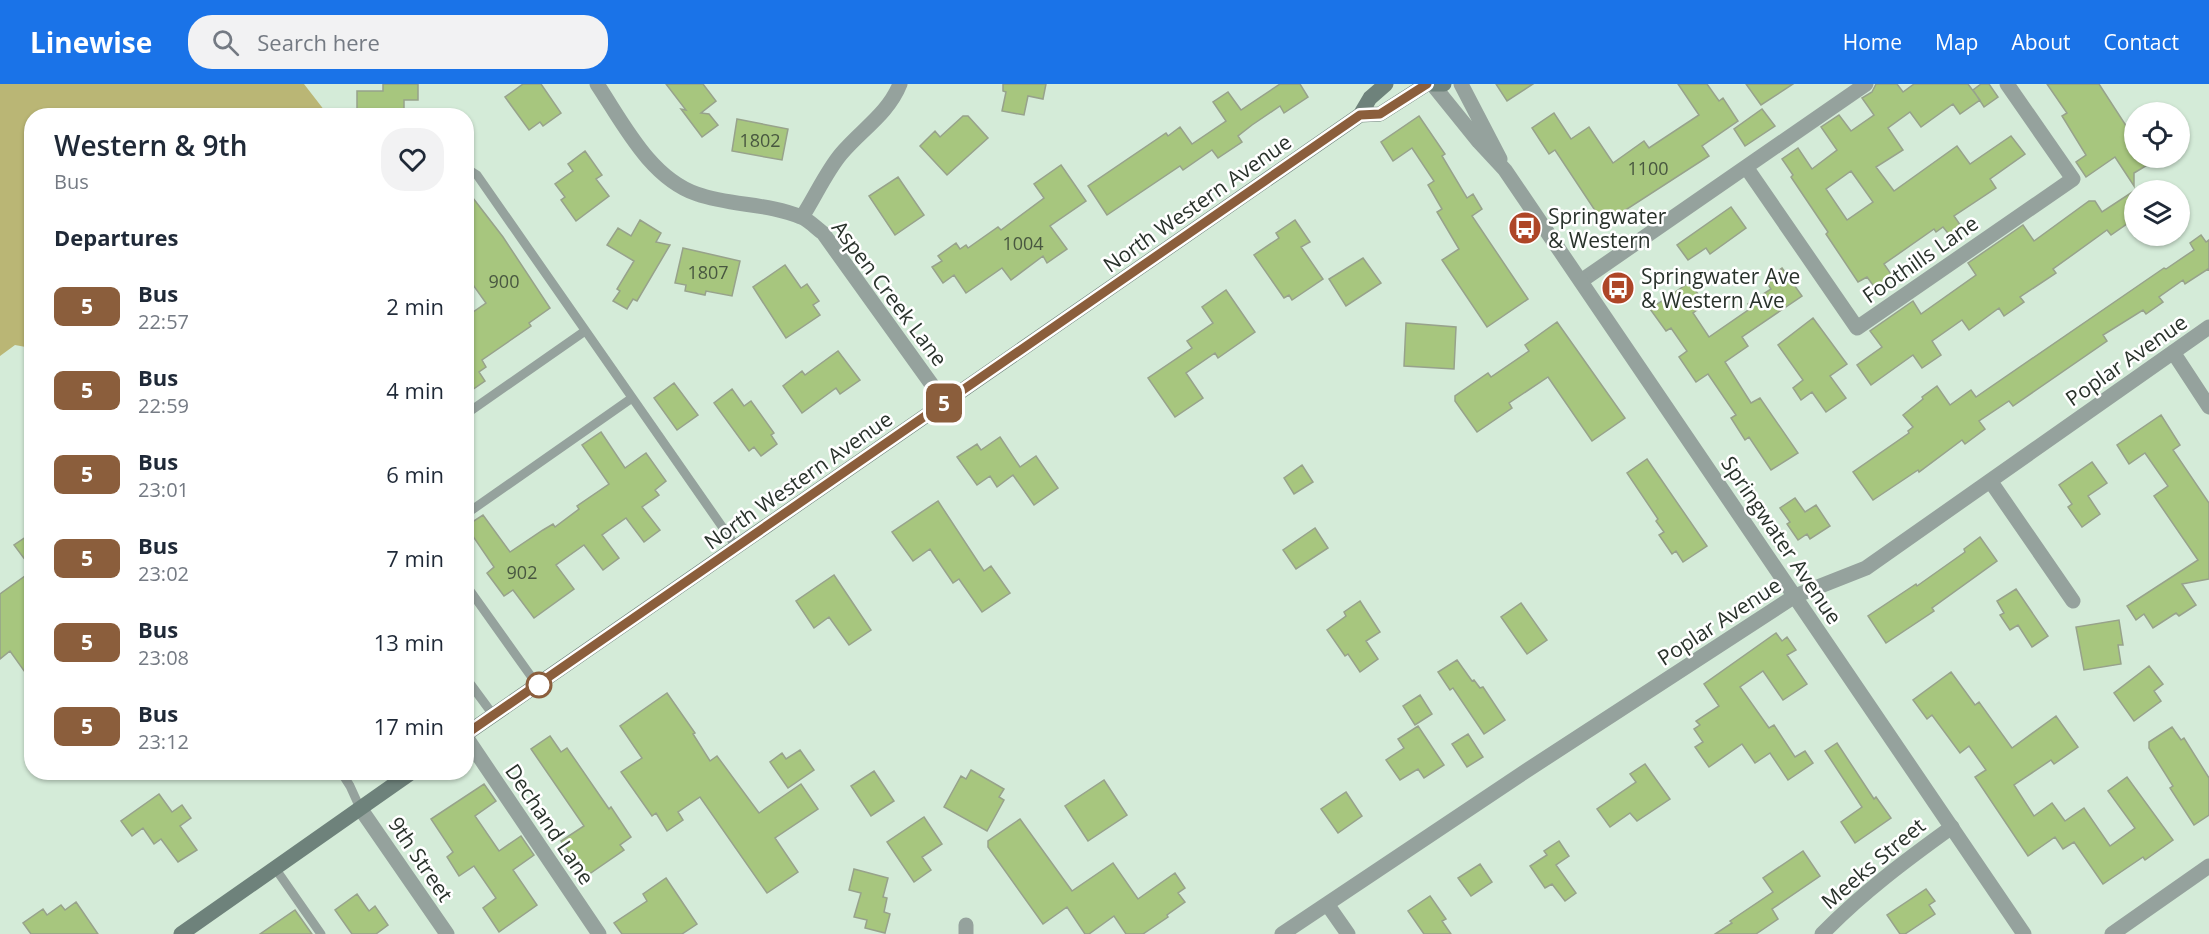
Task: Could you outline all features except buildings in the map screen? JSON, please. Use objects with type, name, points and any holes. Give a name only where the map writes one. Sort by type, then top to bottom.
[{"type":"main road","name":"North Western Avenue","points":[[474,730],[1360,115],[1370,98],[1386,84]]},
{"type":"main road","name":"North Western Avenue","points":[[1360,115],[1380,114],[1427,84]]},
{"type":"main road","points":[[1433,84],[1443,84]]},
{"type":"main road","points":[[182,934],[400,780]]},
{"type":"street","name":"Aspen Creek Lane","points":[[597,84],[640,147],[660,170],[676,183],[696,194],[802,217],[823,233],[945,403]]},
{"type":"street","points":[[802,217],[838,157],[877,119],[894,98],[900,84]]},
{"type":"street","name":"Springwater Avenue","points":[[1433,84],[1479,142],[1505,170],[2024,934]]},
{"type":"street","name":"Springwater Avenue","points":[[1461,84],[1492,139],[1505,170]]},
{"type":"street","points":[[1581,281],[1866,84]]},
{"type":"street","name":"Foothills Lane","points":[[1746,167],[1857,328],[2073,179],[2007,84]]},
{"type":"street","name":"Poplar Avenue","points":[[1282,934],[1529,769],[1795,596],[1866,568],[2209,327]]},
{"type":"street","points":[[2173,352],[2209,407]]},
{"type":"street","points":[[1991,482],[2073,601]]},
{"type":"street","name":"Dechand Lane","points":[[474,748],[599,934]]},
{"type":"street","name":"9th Street","points":[[360,808],[447,934]]},
{"type":"street","name":"Meeks Street","points":[[1822,934],[1850,905],[1887,873],[1952,827]]},
{"type":"street","points":[[2112,934],[2209,866]]},
{"type":"street","points":[[1327,904],[1348,934]]},
{"type":"lane","points":[[474,173],[736,548]]},
{"type":"lane","points":[[474,408],[585,331]]},
{"type":"lane","points":[[474,508],[632,398]]},
{"type":"lane","points":[[474,596],[538,686]]},
{"type":"lane","points":[[474,689],[494,716]]},
{"type":"lane","points":[[346,780],[360,808]]},
{"type":"lane","points":[[275,868],[321,934]]},
{"type":"shaded area","points":[[0,84],[304,84],[323,108],[24,108],[24,347],[15,345],[0,356]]},
{"type":"bus line","name":"5","points":[[474,729],[1360,115],[1380,114],[1427,84]]},
{"type":"place","name":"Springwater & Western","points":[[1525,228]]},
{"type":"place","name":"Springwater Ave & Western Ave","points":[[1618,288]]}]
